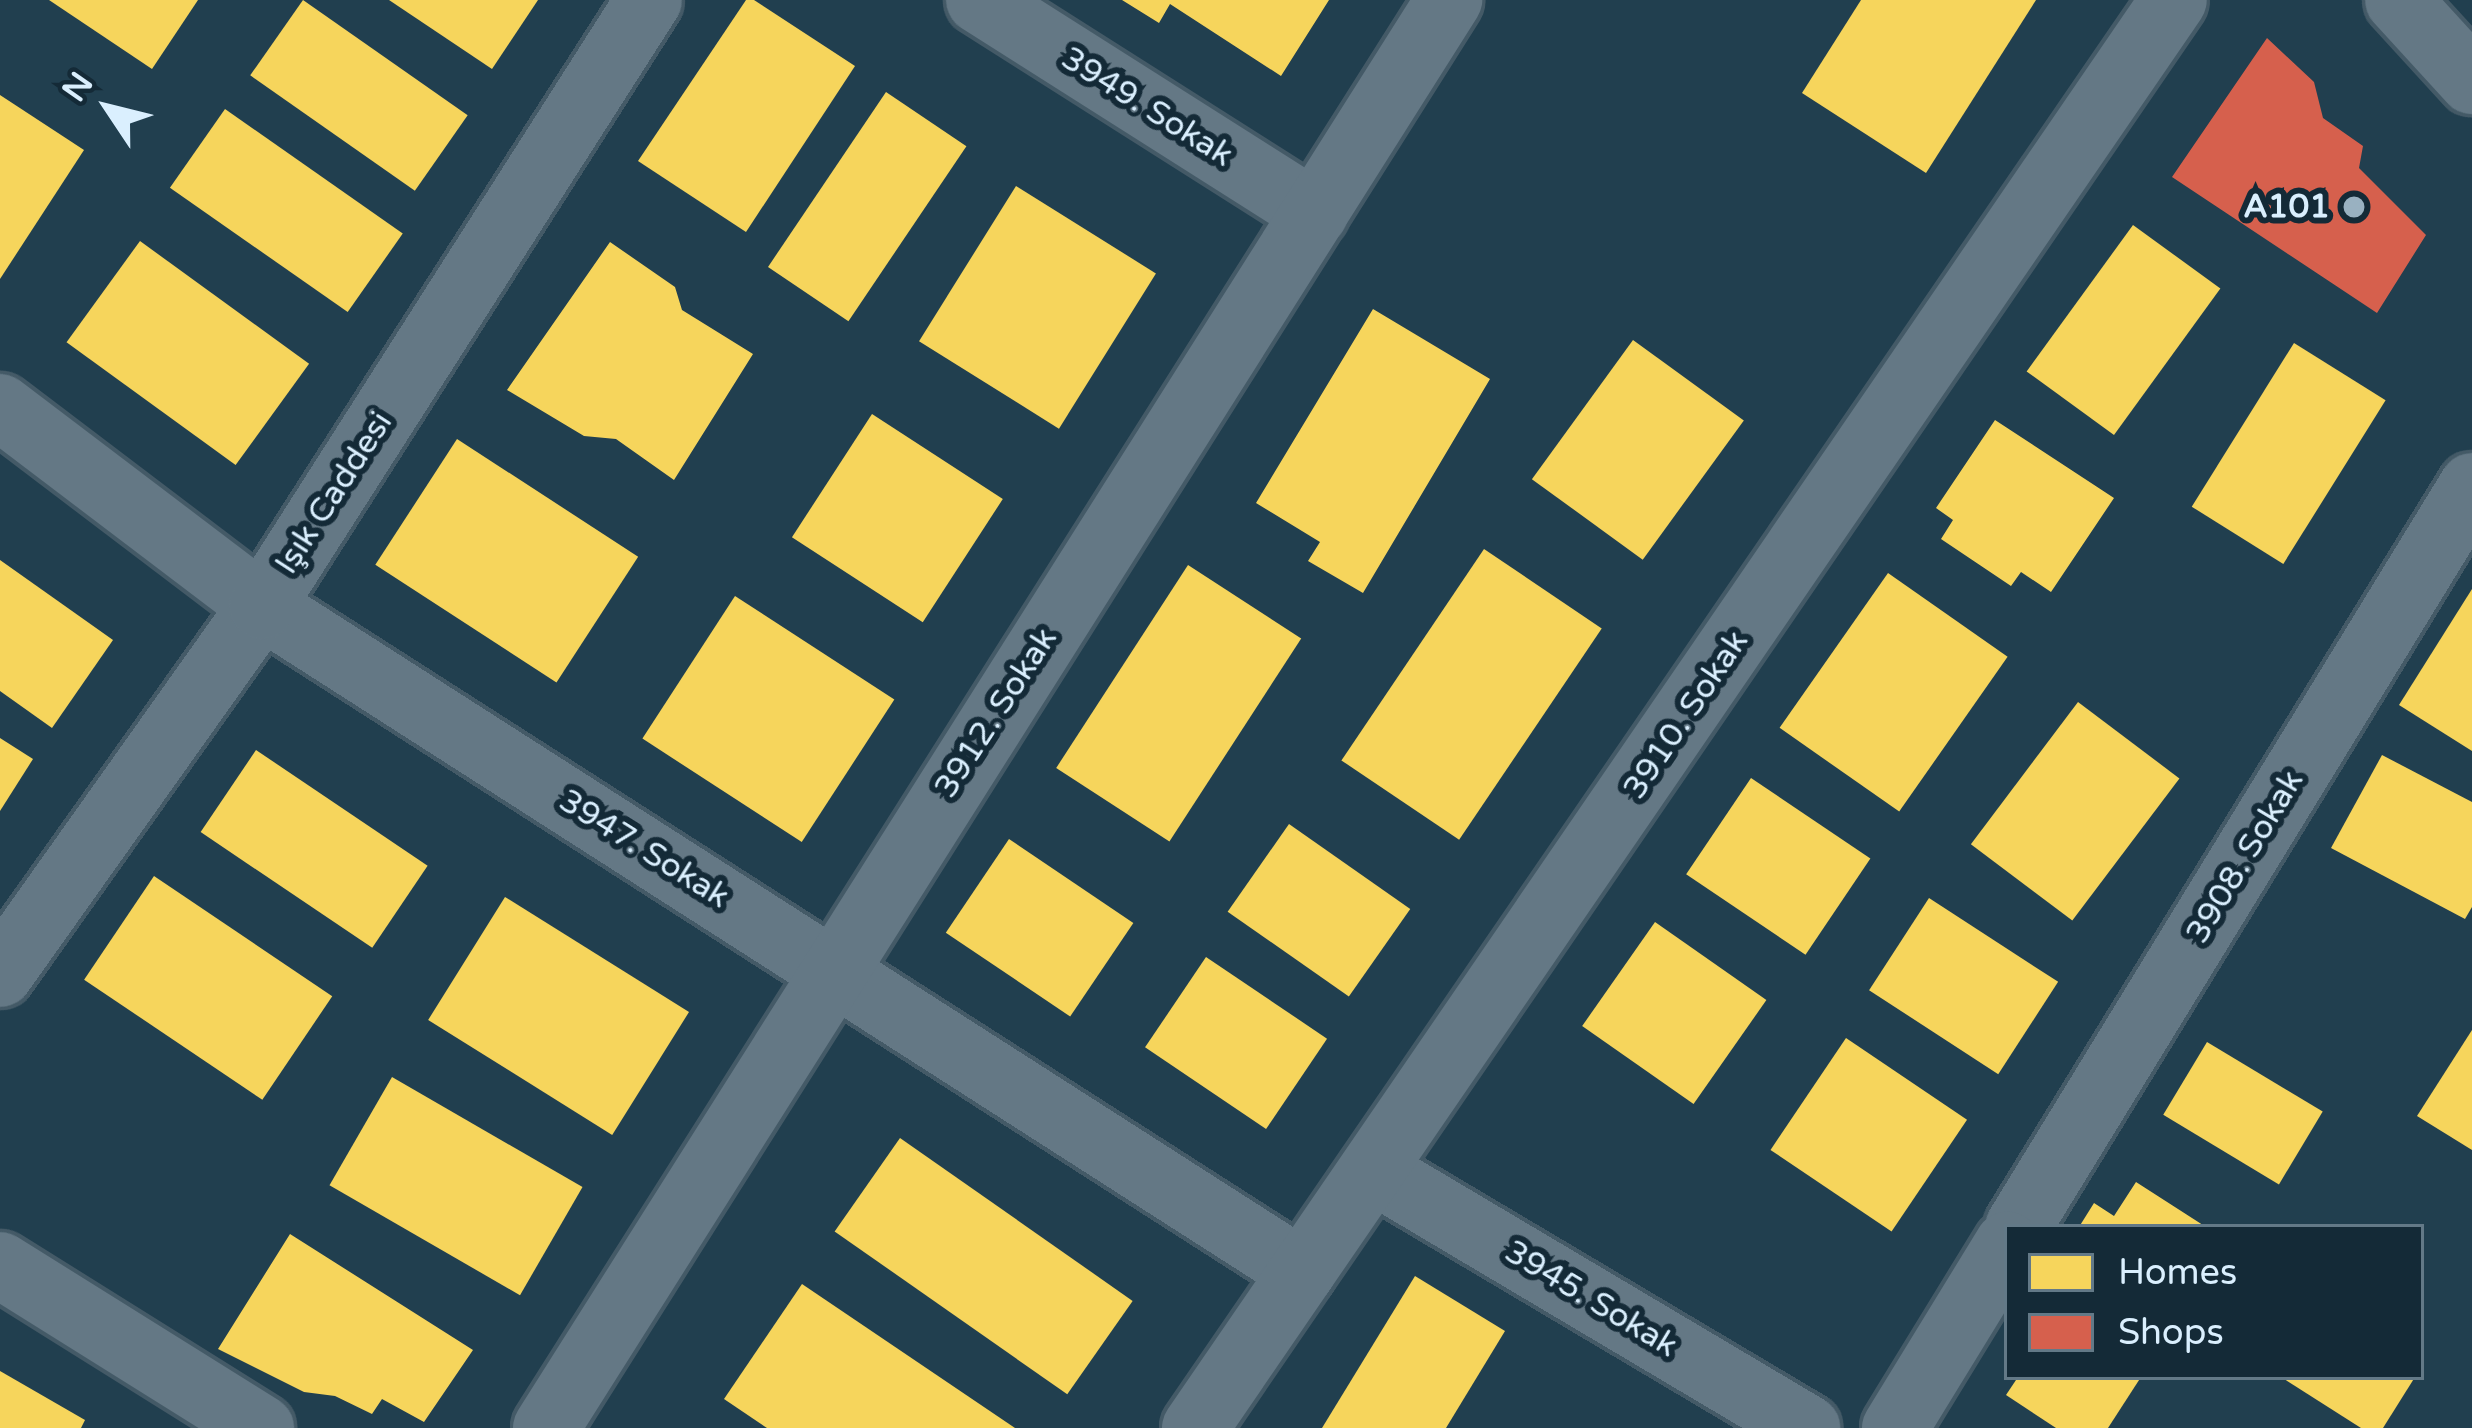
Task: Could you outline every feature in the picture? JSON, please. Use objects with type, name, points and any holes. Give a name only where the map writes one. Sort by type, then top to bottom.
[{"type":"street","name":"Işık Caddesi","points":[[0,974],[262,606],[649,0]]},
{"type":"street","name":"3949. Sokak","points":[[979,0],[1315,213]]},
{"type":"street","name":"3912. Sokak","points":[[546,1428],[1449,0]]},
{"type":"street","name":"3910. Sokak","points":[[1195,1428],[2174,0]]},
{"type":"street","points":[[2398,0],[2472,81]]},
{"type":"street","name":"3947. Sokak","points":[[0,407],[262,606],[1302,1272]]},
{"type":"street","name":"3908. Sokak","points":[[2020,1224],[2472,486]]},
{"type":"street","name":"3945. Sokak","points":[[1374,1171],[1807,1428]]},
{"type":"street","points":[[1895,1428],[2004,1250]]},
{"type":"street","points":[[0,1265],[247,1425]]},
{"type":"building: Homes","points":[[49,0],[198,0],[152,69]]},
{"type":"building: Homes","points":[[303,0],[468,115],[415,191],[250,75]]},
{"type":"building: Homes","points":[[389,0],[538,0],[492,69]]},
{"type":"building: Homes","points":[[746,0],[754,0],[855,66],[746,232],[638,161]]},
{"type":"building: Homes","points":[[1122,0],[1329,0],[1281,76],[1170,4],[1159,23]]},
{"type":"building: Homes","points":[[1861,0],[2036,0],[1926,173],[1802,93]]},
{"type":"building: Homes","points":[[886,92],[966,146],[848,321],[768,267]]},
{"type":"building: Homes","points":[[0,95],[84,150],[0,279]]},
{"type":"building: Homes","points":[[225,109],[403,233],[348,312],[170,188]]},
{"type":"building: Homes","points":[[1016,186],[1156,273],[1059,429],[919,341]]},
{"type":"building: Homes","points":[[2133,225],[2220,288],[2114,435],[2027,371]]},
{"type":"building: Homes","points":[[140,241],[309,364],[236,465],[67,342]]},
{"type":"building: Homes","points":[[610,242],[675,287],[682,310],[753,354],[674,480],[616,439],[584,436],[507,390]]},
{"type":"building: Homes","points":[[1373,309],[1490,379],[1363,593],[1308,561],[1320,542],[1256,503]]},
{"type":"building: Homes","points":[[1633,340],[1744,421],[1643,560],[1532,479]]},
{"type":"building: Homes","points":[[2294,343],[2386,400],[2283,564],[2192,507]]},
{"type":"building: Homes","points":[[872,414],[1003,499],[923,622],[792,537]]},
{"type":"building: Homes","points":[[1995,420],[2114,498],[2051,592],[2021,572],[2011,586],[1941,539],[1953,520],[1936,508]]},
{"type":"building: Homes","points":[[457,439],[638,557],[556,682],[375,565]]},
{"type":"building: Homes","points":[[1484,549],[1602,628],[1459,840],[1341,760]]},
{"type":"building: Homes","points":[[0,560],[113,640],[52,728],[0,691]]},
{"type":"building: Homes","points":[[1188,565],[1301,639],[1169,841],[1056,768]]},
{"type":"building: Homes","points":[[1888,573],[2008,657],[1899,812],[1780,728]]},
{"type":"building: Homes","points":[[2472,589],[2472,751],[2399,705]]},
{"type":"building: Homes","points":[[735,596],[894,699],[802,842],[642,739]]},
{"type":"building: Homes","points":[[2078,702],[2179,778],[2072,921],[1971,844]]},
{"type":"building: Homes","points":[[0,738],[33,759],[0,811]]},
{"type":"building: Homes","points":[[256,750],[428,866],[372,948],[201,832]]},
{"type":"building: Homes","points":[[2382,755],[2472,802],[2472,907],[2465,919],[2331,848]]},
{"type":"building: Homes","points":[[1751,778],[1870,859],[1806,955],[1686,874]]},
{"type":"building: Homes","points":[[1289,824],[1410,909],[1349,997],[1228,912]]},
{"type":"building: Homes","points":[[1009,839],[1133,923],[1070,1017],[946,933]]},
{"type":"building: Homes","points":[[154,876],[332,996],[262,1100],[84,980]]},
{"type":"building: Homes","points":[[505,897],[689,1012],[612,1135],[428,1020]]},
{"type":"building: Homes","points":[[1929,898],[2058,982],[1998,1074],[1869,990]]},
{"type":"building: Homes","points":[[1655,922],[1766,1000],[1694,1104],[1582,1026]]},
{"type":"building: Homes","points":[[1206,957],[1327,1039],[1266,1129],[1145,1047]]},
{"type":"building: Homes","points":[[2472,1030],[2472,1150],[2417,1116]]},
{"type":"building: Homes","points":[[1846,1038],[1967,1120],[1892,1232],[1771,1150]]},
{"type":"building: Homes","points":[[2207,1042],[2323,1112],[2279,1184],[2163,1115]]},
{"type":"building: Homes","points":[[392,1077],[583,1187],[520,1295],[330,1185]]},
{"type":"building: Homes","points":[[900,1138],[1133,1301],[1067,1394],[835,1231]]},
{"type":"building: Homes","points":[[2136,1182],[2201,1224],[2081,1224],[2094,1203],[2114,1216]]},
{"type":"building: Homes","points":[[290,1234],[473,1350],[424,1422],[382,1399],[372,1414],[335,1396],[304,1392],[218,1349]]},
{"type":"building: Homes","points":[[1415,1276],[1505,1331],[1446,1428],[1322,1428]]},
{"type":"building: Homes","points":[[802,1284],[1015,1428],[767,1428],[724,1399]]},
{"type":"building: Homes","points":[[0,1371],[85,1420],[81,1428],[0,1428]]},
{"type":"building: Homes","points":[[2016,1380],[2139,1380],[2108,1428],[2056,1428],[2006,1395]]},
{"type":"building: Homes","points":[[2286,1380],[2413,1380],[2383,1428],[2361,1428]]},
{"type":"building: Shops","points":[[2267,38],[2314,82],[2323,118],[2363,146],[2359,168],[2426,235],[2377,313],[2172,177]]},
{"type":"place","name":"A101","points":[[2354,207]]}]
